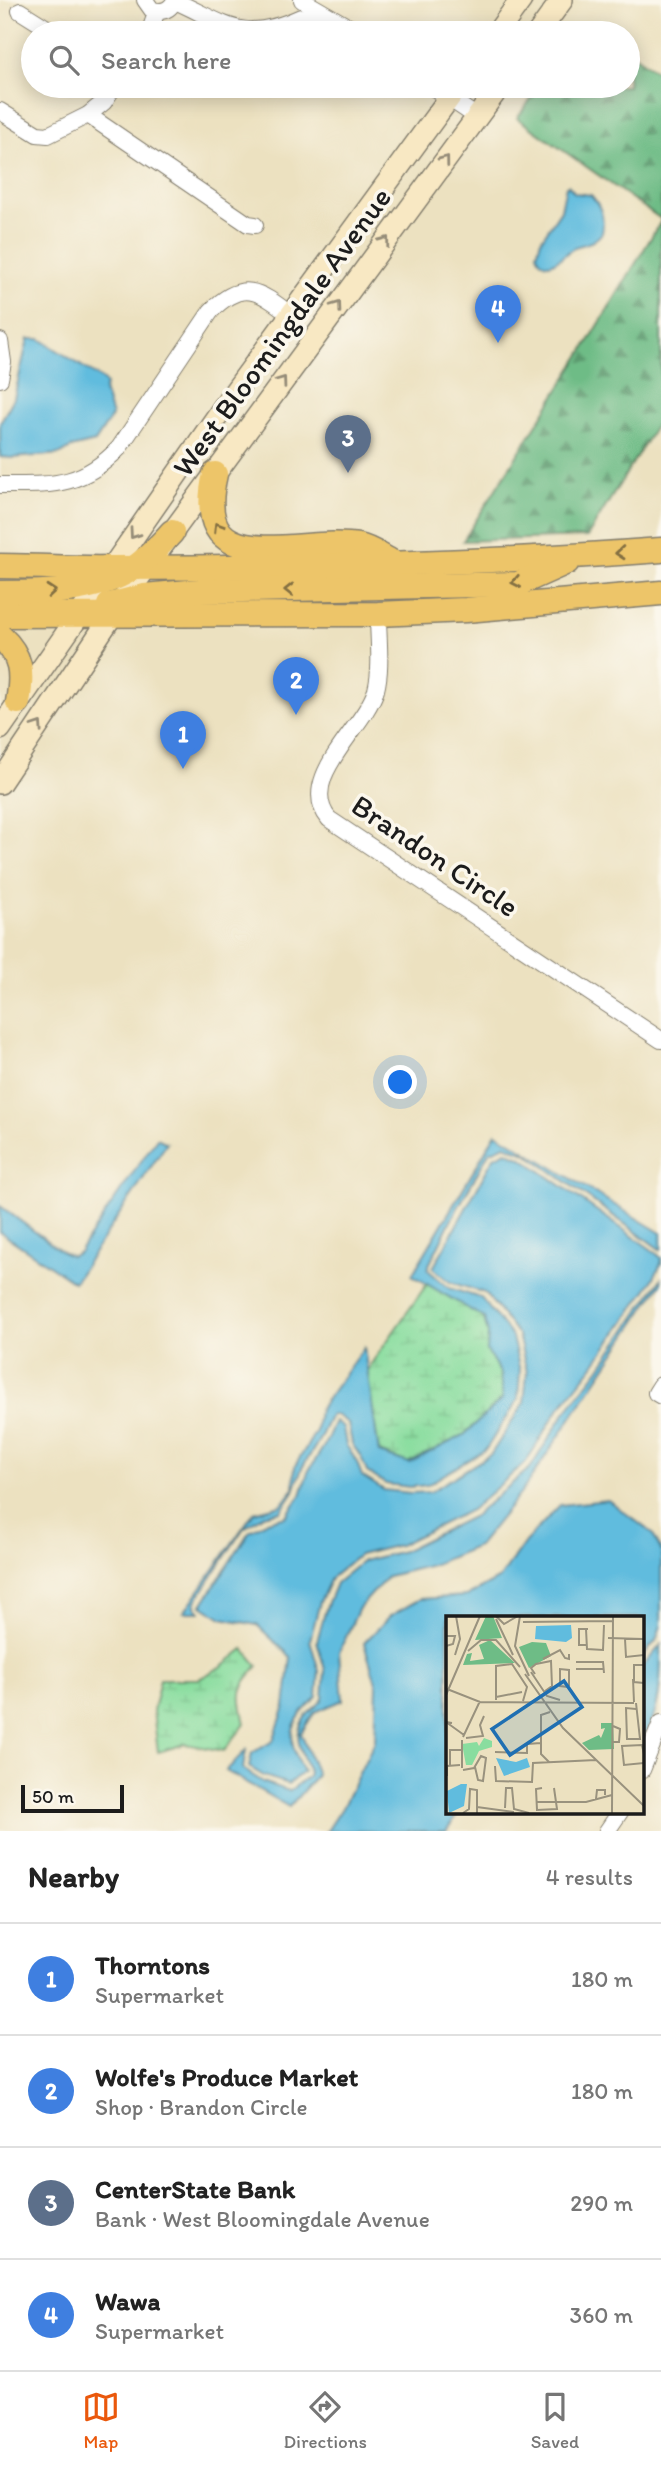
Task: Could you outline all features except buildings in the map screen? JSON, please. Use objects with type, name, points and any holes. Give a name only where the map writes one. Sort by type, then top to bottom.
[{"type":"main road","points":[[505,21],[521,0]]},
{"type":"main road","points":[[547,21],[562,0]]},
{"type":"main road","name":"West Bloomingdale Avenue","points":[[0,729],[79,615],[122,572],[291,315],[449,98]]},
{"type":"main road","name":"West Bloomingdale Avenue","points":[[172,531],[491,98]]},
{"type":"main road","points":[[215,474],[209,498],[210,513],[216,527],[226,539],[250,546],[360,546],[396,564]]},
{"type":"main road","points":[[0,593],[65,590],[122,572],[172,531]]},
{"type":"main road","points":[[0,566],[122,572],[396,564],[661,550]]},
{"type":"main road","points":[[0,615],[79,615],[117,608],[161,594],[201,591],[518,584],[579,556]]},
{"type":"main road","name":"West Bloomingdale Avenue","points":[[0,783],[117,608],[122,572]]},
{"type":"main road","points":[[117,608],[378,614],[466,611],[661,593]]},
{"type":"main road","points":[[617,597],[661,609]]},
{"type":"main road","points":[[0,636],[15,651],[20,667],[22,683],[18,702]]},
{"type":"street","points":[[302,0],[338,21]]},
{"type":"street","points":[[151,6],[167,10],[175,1],[213,21]]},
{"type":"street","points":[[20,11],[36,21]]},
{"type":"street","points":[[292,21],[300,17],[312,21]]},
{"type":"street","points":[[0,111],[37,134],[48,135],[88,115],[106,98]]},
{"type":"street","points":[[459,98],[477,117]]},
{"type":"street","points":[[88,115],[248,224],[254,225]]},
{"type":"street","points":[[0,485],[66,483],[89,473],[109,459],[211,311],[224,297],[244,290],[254,291],[291,315]]},
{"type":"street","points":[[0,341],[3,362],[0,379]]},
{"type":"street","name":"Brandon Circle","points":[[378,614],[379,670],[375,691],[367,710],[322,780],[320,797],[324,813],[329,819],[661,1040]]},
{"type":"street","points":[[661,1385],[656,1393],[661,1396]]},
{"type":"street","points":[[644,1765],[661,1723]]},
{"type":"street","points":[[607,1831],[619,1814]]},
{"type":"green space","points":[[640,59],[661,74],[661,219],[517,118],[532,98],[640,98]]},
{"type":"green space","points":[[661,221],[661,422],[658,422],[587,537],[463,541],[583,351]]},
{"type":"green space","points":[[427,1284],[484,1318],[488,1333],[488,1351],[501,1374],[503,1398],[464,1435],[408,1463],[379,1452],[367,1374],[371,1364]]},
{"type":"green space","points":[[244,1649],[258,1666],[246,1681],[241,1693],[245,1724],[224,1751],[185,1744],[158,1752],[153,1711],[160,1679],[199,1679],[221,1667]]},
{"type":"water","points":[[568,185],[575,193],[591,195],[594,199],[600,208],[602,233],[551,264],[546,264],[537,254],[541,240],[561,210]]},
{"type":"water","points":[[28,339],[40,339],[103,380],[112,416],[95,442],[71,448],[61,454],[0,457],[0,423],[14,398]]},
{"type":"water","points":[[496,1133],[661,1233],[661,1250],[526,1153],[505,1145],[489,1152],[427,1269],[449,1288],[481,1298],[512,1337],[520,1371],[518,1400],[486,1449],[427,1485],[410,1487],[386,1484],[367,1472],[352,1444],[348,1423],[336,1415],[331,1415],[302,1468],[294,1491],[281,1511],[263,1515],[243,1529],[196,1601],[200,1612],[184,1612],[254,1512],[281,1505],[294,1488],[295,1466],[316,1431],[319,1410],[364,1347],[379,1453],[409,1463],[464,1435],[503,1398],[501,1374],[487,1351],[488,1333],[484,1318],[412,1275]]},
{"type":"water","points":[[157,1138],[167,1143],[74,1282],[0,1232],[0,1206],[64,1253],[72,1256],[79,1252]]},
{"type":"water","points":[[506,1151],[522,1158],[655,1252],[661,1258],[661,1264],[651,1283],[593,1366],[558,1410],[526,1462],[471,1510],[399,1545],[359,1555],[331,1578],[320,1602],[310,1640],[319,1671],[317,1697],[300,1715],[293,1731],[294,1749],[303,1772],[288,1784],[264,1776],[249,1767],[252,1753],[273,1741],[285,1706],[291,1657],[257,1625],[222,1618],[202,1605],[249,1532],[267,1521],[286,1516],[301,1495],[308,1472],[335,1421],[343,1427],[346,1445],[362,1476],[384,1490],[430,1492],[491,1454],[524,1403],[527,1372],[518,1335],[485,1293],[450,1282],[433,1268],[494,1157]]},
{"type":"water","points":[[661,1279],[661,1284],[521,1493],[478,1546],[432,1565],[388,1576],[359,1608],[339,1652],[343,1700],[315,1712],[301,1733],[317,1775],[289,1807],[226,1771],[246,1750],[243,1769],[263,1782],[289,1791],[308,1777],[309,1772],[299,1746],[300,1725],[323,1699],[325,1670],[317,1641],[336,1583],[363,1561],[403,1551],[474,1516],[531,1467],[564,1414],[599,1369]]},
{"type":"water","points":[[608,1500],[652,1533],[661,1550],[661,1625],[656,1641],[644,1655],[644,1616],[446,1616],[446,1814],[458,1814],[446,1831],[327,1831],[342,1808],[375,1741],[377,1686],[364,1643],[390,1616],[420,1599],[467,1596],[500,1578],[525,1542],[560,1505]]},
{"type":"water","points":[[661,1645],[656,1707],[644,1736],[644,1665]]},
{"type":"place","name":"Wawa","points":[[498,343]]},
{"type":"place","name":"CenterState Bank","points":[[348,473]]},
{"type":"place","name":"Wolfe's Produce Market","points":[[296,715]]},
{"type":"place","name":"Thorntons","points":[[183,769]]}]
